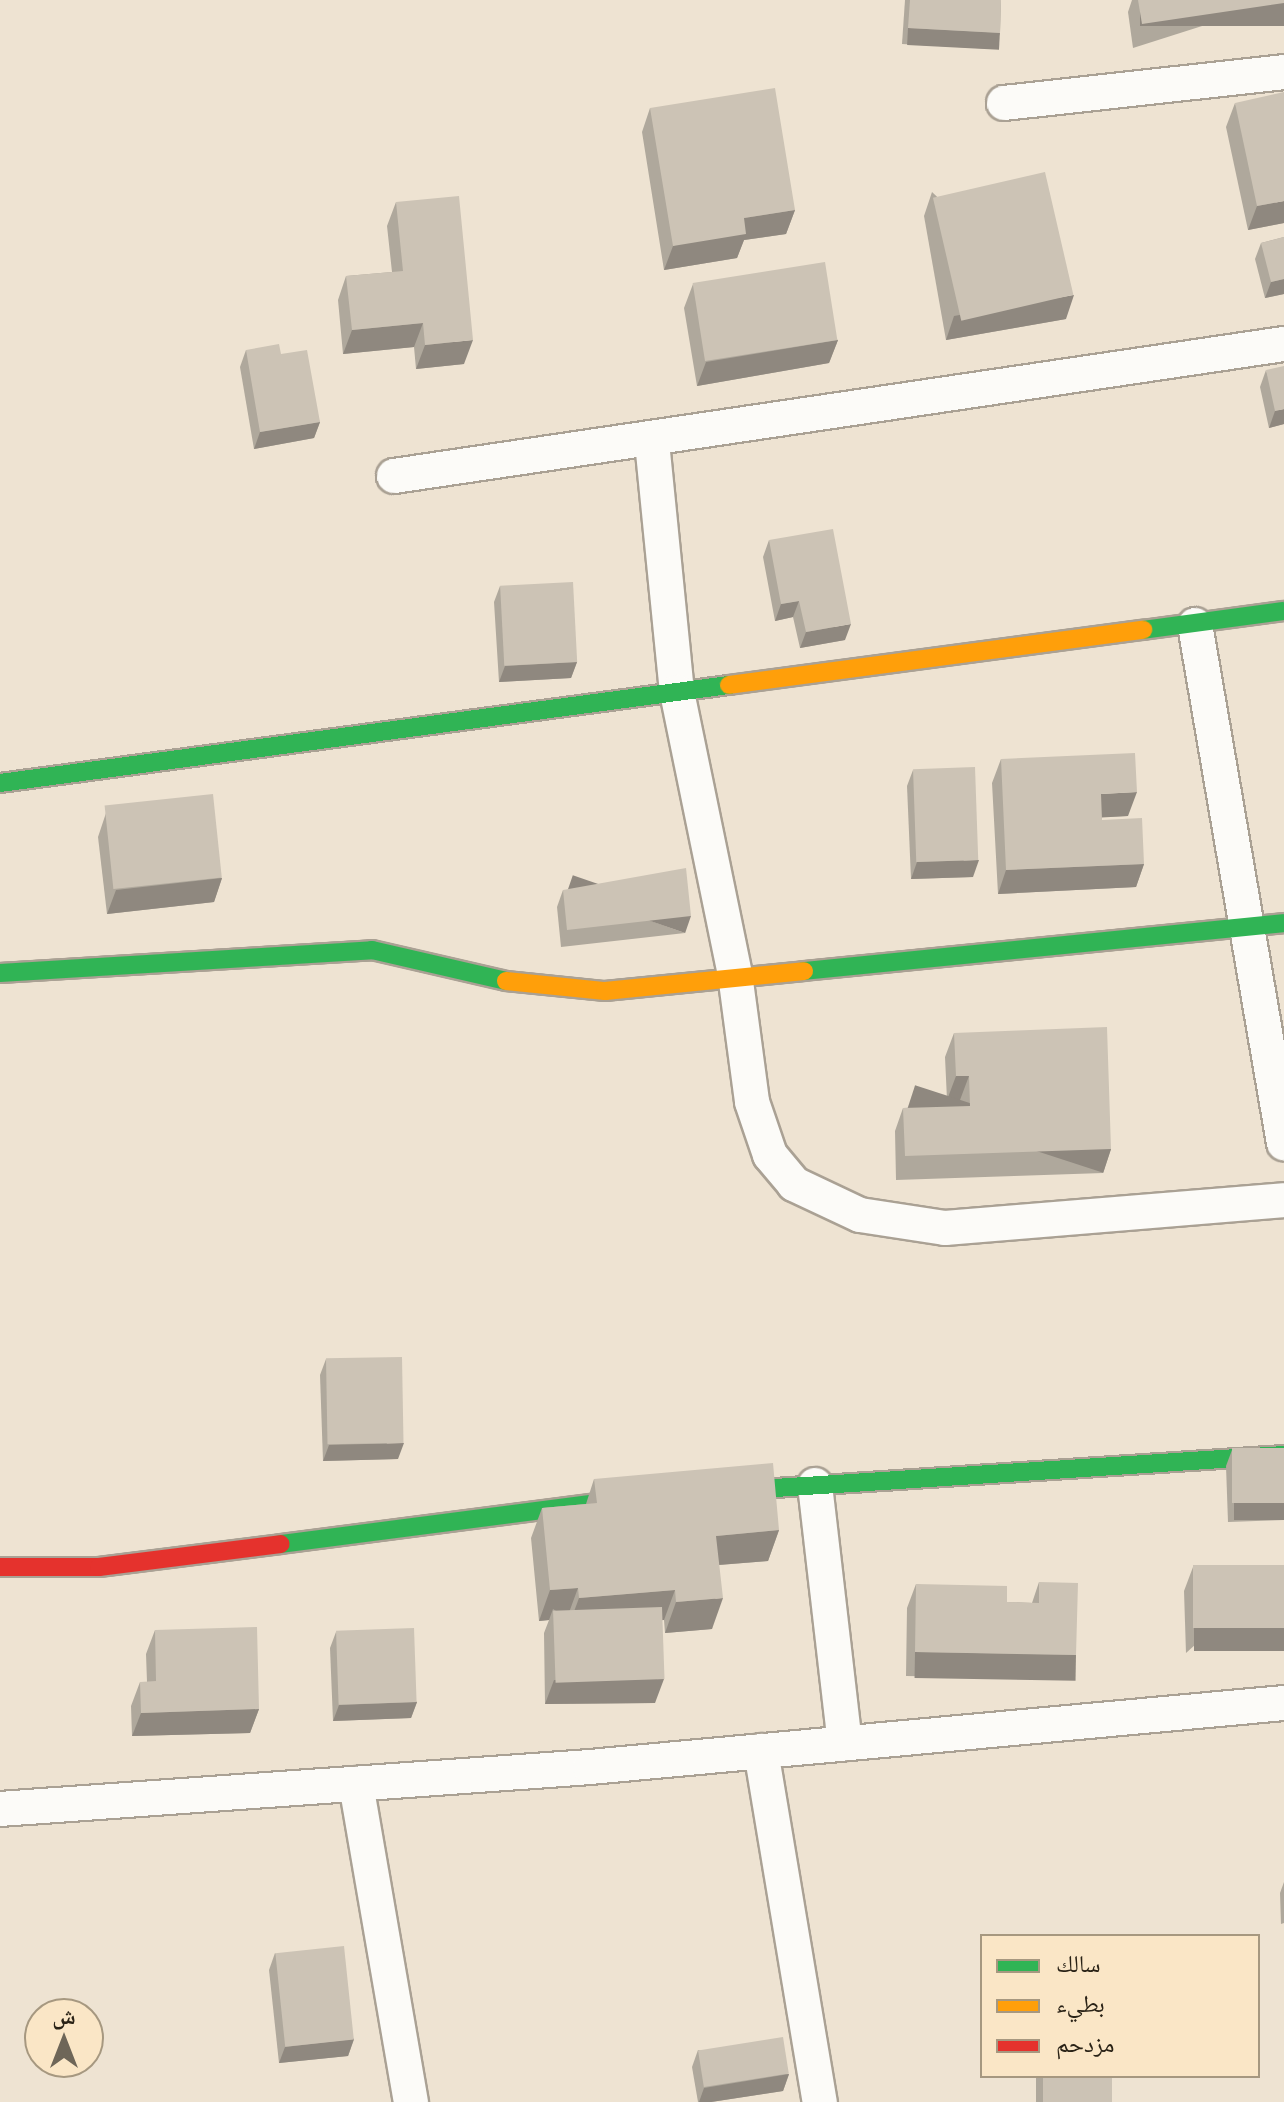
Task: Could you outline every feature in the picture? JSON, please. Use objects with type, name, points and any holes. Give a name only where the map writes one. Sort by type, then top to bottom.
[{"type":"street","points":[[1004,103],[1284,72]]},
{"type":"street","points":[[394,476],[652,442],[1284,344]]},
{"type":"street","points":[[652,442],[677,692],[735,974],[752,1102],[770,1155],[794,1184],[860,1215],[945,1228],[1284,1200]]},
{"type":"street","points":[[0,783],[1284,611]]},
{"type":"street","points":[[1195,625],[1250,929],[1284,1143]]},
{"type":"street","points":[[0,973],[372,950],[536,988],[605,991],[735,974],[1250,929],[1284,923]]},
{"type":"street","points":[[0,1567],[99,1567],[330,1540],[480,1512],[682,1494],[1284,1455]]},
{"type":"street","points":[[815,1485],[845,1743]]},
{"type":"street","points":[[0,1809],[761,1751],[1284,1703]]},
{"type":"street","points":[[761,1751],[820,2102]]},
{"type":"street","points":[[356,1784],[411,2102]]},
{"type":"building","points":[[910,0],[1001,0],[1000,33],[908,28]]},
{"type":"building","points":[[1138,0],[1284,0],[1284,3],[1142,24]]},
{"type":"building","points":[[775,88],[795,210],[744,218],[746,234],[673,246],[650,108]]},
{"type":"building","points":[[1284,92],[1284,201],[1257,206],[1235,103]]},
{"type":"building","points":[[1045,172],[1073,295],[961,321],[933,198]]},
{"type":"building","points":[[459,196],[473,340],[425,345],[423,323],[352,330],[346,276],[403,271],[396,202]]},
{"type":"building","points":[[1284,237],[1284,279],[1271,282],[1261,243]]},
{"type":"building","points":[[825,262],[837,340],[705,361],[693,283]]},
{"type":"building","points":[[279,344],[281,354],[307,350],[320,422],[260,432],[246,350]]},
{"type":"building","points":[[1284,366],[1284,409],[1275,411],[1266,370]]},
{"type":"building","points":[[833,529],[851,624],[806,632],[799,601],[781,604],[769,540]]},
{"type":"building","points":[[573,582],[577,662],[504,666],[500,586]]},
{"type":"building","points":[[1135,753],[1137,792],[1101,794],[1102,820],[1142,818],[1144,864],[1006,870],[1001,759]]},
{"type":"building","points":[[975,767],[978,860],[916,862],[913,769]]},
{"type":"building","points":[[213,794],[222,878],[113,889],[105,805]]},
{"type":"building","points":[[686,868],[691,916],[567,930],[563,890]]},
{"type":"building","points":[[1107,1027],[1111,1149],[905,1156],[903,1108],[970,1106],[969,1076],[956,1076],[954,1033]]},
{"type":"building","points":[[402,1357],[404,1443],[328,1444],[326,1358]]},
{"type":"building","points":[[1232,1448],[1284,1448],[1284,1503],[1232,1503]]},
{"type":"building","points":[[773,1463],[779,1530],[716,1536],[723,1598],[676,1602],[675,1590],[579,1598],[578,1588],[550,1590],[542,1508],[597,1503],[594,1479]]},
{"type":"building","points":[[1193,1565],[1284,1565],[1284,1628],[1193,1628]]},
{"type":"building","points":[[1039,1582],[1078,1583],[1076,1655],[915,1652],[916,1584],[1007,1586],[1007,1602],[1039,1603]]},
{"type":"building","points":[[662,1607],[665,1679],[556,1683],[553,1611]]},
{"type":"building","points":[[257,1627],[259,1709],[141,1713],[140,1682],[156,1681],[155,1630]]},
{"type":"building","points":[[414,1628],[417,1702],[339,1705],[336,1631]]},
{"type":"building","points":[[344,1946],[354,2039],[285,2047],[275,1953]]},
{"type":"building","points":[[783,2037],[789,2074],[704,2087],[698,2050]]},
{"type":"building","points":[[1043,2078],[1112,2078],[1112,2102],[1043,2102]]},
{"type":"traffic: fast","points":[[1143,630],[1284,611]]},
{"type":"traffic: fast","points":[[0,783],[729,685]]},
{"type":"traffic: fast","points":[[804,971],[1284,923]]},
{"type":"traffic: fast","points":[[0,973],[372,950],[506,981]]},
{"type":"traffic: fast","points":[[713,1492],[1284,1455]]},
{"type":"traffic: fast","points":[[281,1544],[645,1497]]},
{"type":"traffic: slow","points":[[729,685],[1143,630]]},
{"type":"traffic: slow","points":[[506,981],[605,991],[804,971]]},
{"type":"traffic: jam","points":[[0,1567],[99,1567],[281,1544]]}]
